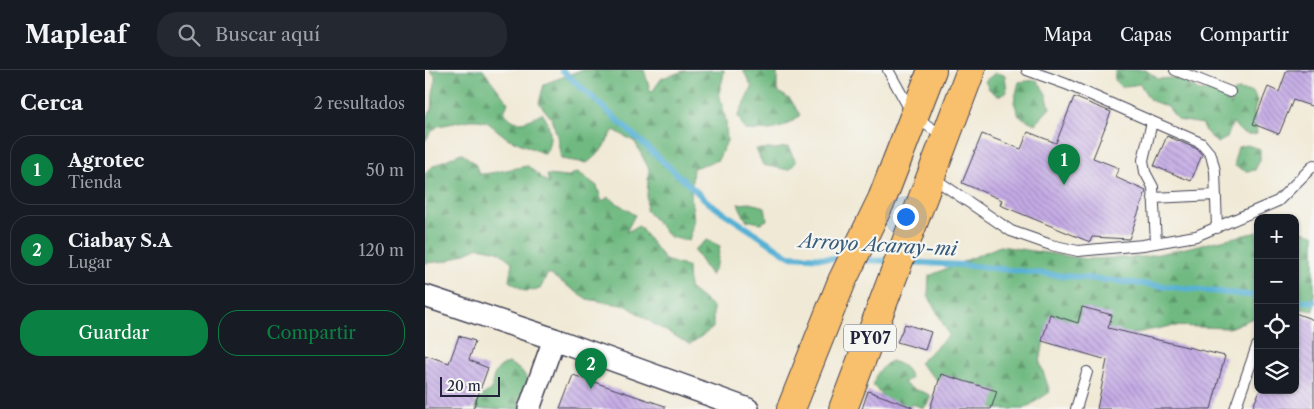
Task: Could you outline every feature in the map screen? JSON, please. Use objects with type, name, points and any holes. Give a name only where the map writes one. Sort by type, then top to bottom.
[{"type":"highway","name":"PY07","points":[[791,409],[842,281],[882,199],[932,70]]},
{"type":"highway","name":"PY07","points":[[843,409],[971,70]]},
{"type":"street","points":[[425,296],[554,339],[748,409]]},
{"type":"street","points":[[529,409],[554,339]]},
{"type":"lane","points":[[888,70],[914,117],[945,136]]},
{"type":"lane","points":[[1027,70],[1066,84],[1201,143],[1211,155],[1215,171],[1217,228]]},
{"type":"lane","points":[[1175,70],[1229,92]]},
{"type":"lane","points":[[1152,122],[1143,160],[1145,172],[1153,187],[1155,243]]},
{"type":"lane","points":[[931,176],[1011,231],[1051,245],[1078,251],[1155,243],[1196,236],[1278,201],[1314,165]]},
{"type":"lane","points":[[1153,198],[1216,195]]},
{"type":"lane","points":[[1235,409],[1256,349]]},
{"type":"lane","points":[[1076,409],[1087,372]]},
{"type":"green space","points":[[430,70],[483,70],[508,103],[504,112],[513,120],[522,122],[542,113],[550,133],[548,149],[545,154],[507,138],[487,122],[478,120],[438,126],[425,141],[425,118],[432,110],[435,85],[435,76]]},
{"type":"green space","points":[[581,70],[644,70],[651,93],[662,78],[684,71],[724,70],[719,93],[726,121],[727,141],[718,160],[693,168],[691,193],[694,221],[689,241],[670,237],[646,210],[649,169],[635,142],[614,130],[600,152],[587,163],[561,159],[552,119],[539,103],[544,84]]},
{"type":"green space","points":[[743,70],[777,70],[777,91],[791,100],[800,115],[787,125],[774,129],[745,130],[738,116],[752,87]]},
{"type":"green space","points":[[1116,70],[1146,70],[1158,79],[1171,78],[1183,80],[1199,91],[1213,90],[1228,101],[1231,106],[1233,93],[1238,90],[1253,92],[1257,101],[1254,112],[1257,134],[1243,132],[1233,122],[1227,138],[1217,143],[1204,130],[1203,124],[1178,120],[1168,107],[1150,100],[1140,84],[1121,87],[1115,79]]},
{"type":"green space","points":[[995,73],[1005,75],[1007,92],[998,96],[989,89],[985,81]]},
{"type":"green space","points":[[1037,80],[1046,94],[1050,108],[1035,124],[1019,116],[1014,102],[1019,82]]},
{"type":"green space","points":[[1247,145],[1260,149],[1260,160],[1255,170],[1246,171],[1235,166],[1238,147]]},
{"type":"green space","points":[[788,147],[796,162],[789,170],[763,165],[756,149],[775,149]]},
{"type":"green space","points":[[461,153],[475,163],[479,174],[528,166],[549,184],[547,175],[566,177],[578,172],[597,186],[602,202],[608,197],[635,215],[626,232],[639,226],[665,260],[688,267],[689,288],[713,307],[713,328],[690,344],[657,326],[627,306],[587,299],[548,273],[540,289],[525,291],[509,281],[512,262],[498,251],[479,247],[447,261],[425,263],[425,174],[433,166]]},
{"type":"green space","points":[[750,203],[765,207],[767,220],[760,223],[746,220],[738,204]]},
{"type":"green space","points":[[1299,230],[1314,234],[1314,311],[1299,309]]},
{"type":"green space","points":[[1254,233],[1254,318],[1229,328],[1171,326],[1131,334],[1046,327],[1040,363],[1050,392],[1024,409],[994,409],[975,392],[937,380],[919,363],[949,335],[928,295],[929,276],[1000,246],[1086,259],[1145,257]]},
{"type":"green space","points":[[707,240],[720,246],[717,263],[711,276],[694,250]]},
{"type":"green space","points":[[891,361],[901,365],[908,371],[911,378],[904,383],[910,388],[931,396],[924,408],[912,404],[908,409],[884,402],[880,393],[873,386],[879,371]]},
{"type":"green space","points":[[509,363],[522,371],[528,380],[525,392],[518,398],[521,409],[476,409],[476,404],[483,395],[492,389],[493,380],[498,369]]},
{"type":"building","points":[[1287,70],[1314,70],[1314,107],[1293,100],[1279,134],[1253,124],[1268,87],[1279,92]]},
{"type":"building","points":[[1074,97],[1111,112],[1093,158],[1119,168],[1115,177],[1146,191],[1129,239],[1092,237],[1090,242],[1000,205],[1002,200],[962,183],[982,134],[1021,149],[1028,132],[1056,143]]},
{"type":"building","points":[[1167,136],[1197,149],[1202,155],[1191,181],[1154,166]]},
{"type":"building","points":[[1082,307],[1112,315],[1108,328],[1225,356],[1211,409],[1097,409],[1107,360],[1042,341],[1050,314],[1078,323]]},
{"type":"building","points":[[1299,314],[1314,320],[1314,409],[1252,409],[1258,394],[1299,394]]},
{"type":"building","points":[[905,324],[931,332],[925,350],[897,342]]},
{"type":"building","points":[[459,336],[475,341],[469,360],[488,368],[473,409],[425,409],[425,355],[449,363]]},
{"type":"building","points":[[941,374],[997,391],[991,409],[930,409]]},
{"type":"building","points":[[573,375],[665,406],[665,409],[560,409]]},
{"type":"building","points":[[868,391],[912,407],[912,409],[862,409]]},
{"type":"waterway","name":"Arroyo Acaray-mi","points":[[562,70],[709,203],[789,256],[846,259]]},
{"type":"waterway","name":"Arroyo Acaray-mi","points":[[861,260],[891,261]]},
{"type":"waterway","name":"Arroyo Acaray-mi","points":[[906,262],[962,265],[1254,296]]},
{"type":"waterway","name":"Arroyo Acaray-mi","points":[[1299,300],[1314,302]]},
{"type":"place","name":"Agrotec","points":[[1064,185]]},
{"type":"place","name":"Ciabay S.A","points":[[591,389]]}]
